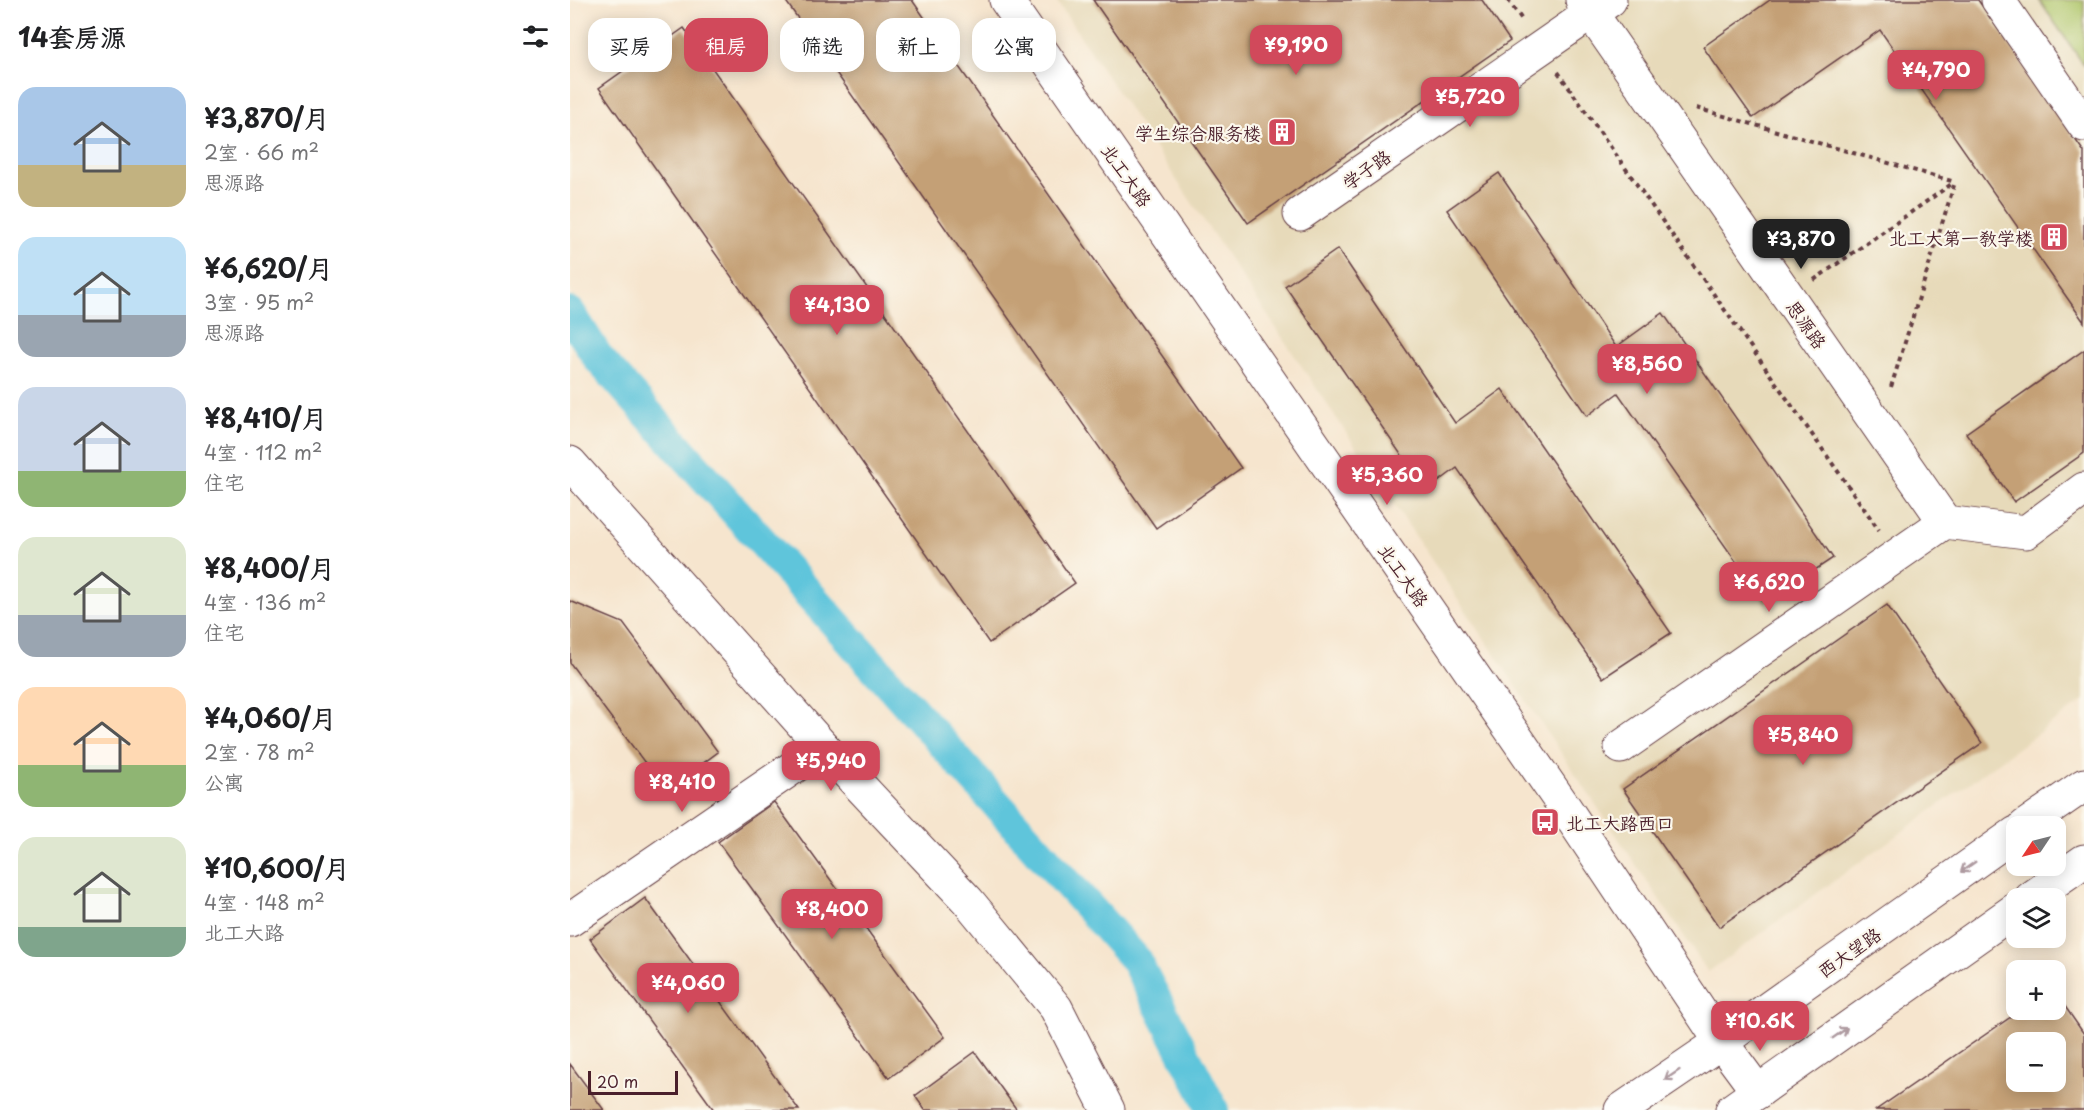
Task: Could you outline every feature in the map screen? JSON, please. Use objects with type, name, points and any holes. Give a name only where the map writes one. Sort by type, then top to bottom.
[{"type":"street","name":"北工大路","points":[[1006,0],[1563,805],[1721,1042],[1745,1101]]},
{"type":"street","points":[[1998,0],[2084,124]]},
{"type":"street","name":"学子路","points":[[1300,214],[1541,47],[1594,4]]},
{"type":"street","name":"思源路","points":[[1594,4],[1789,298],[1945,522]]},
{"type":"street","points":[[570,463],[823,747],[968,901],[1056,1008],[1108,1110]]},
{"type":"street","points":[[1621,747],[1945,522],[2026,532],[2084,489]]},
{"type":"street","points":[[570,920],[823,747]]},
{"type":"street","points":[[2039,816],[2084,785]]},
{"type":"street","name":"西大望路","points":[[1621,1110],[2006,840]]},
{"type":"street","points":[[2045,888],[2084,861]]},
{"type":"street","points":[[1745,1101],[2006,916]]},
{"type":"path","points":[[1508,0],[1897,555]]},
{"type":"path","points":[[1693,107],[1955,182]]},
{"type":"path","points":[[1789,298],[1955,182]]},
{"type":"path","points":[[1878,426],[1955,182]]},
{"type":"shaded area","points":[[1056,0],[2084,0],[2084,700],[1708,972]]},
{"type":"green space","points":[[2039,0],[2084,0],[2084,65]]},
{"type":"building","points":[[785,0],[912,0],[925,18],[876,18],[876,72],[960,72],[960,68],[1241,468],[1156,528],[836,72],[864,72],[864,18],[798,18]]},
{"type":"building","name":"学生综合服务楼","points":[[1093,0],[1482,0],[1510,41],[1248,223]]},
{"type":"building","name":"北工大第一教学楼","points":[[1770,0],[1978,0],[2084,152],[2084,322],[1880,30],[1753,118],[1703,47]]},
{"type":"building","points":[[684,28],[684,72],[715,72],[1075,583],[989,643],[599,88],[622,72],[672,72],[672,36]]},
{"type":"building","points":[[1499,173],[1616,347],[1663,313],[1833,558],[1765,603],[1618,393],[1587,416],[1447,210]]},
{"type":"building","points":[[1338,249],[1455,423],[1502,389],[1671,633],[1603,678],[1457,468],[1426,491],[1285,286]]},
{"type":"building","points":[[2084,350],[2084,453],[2014,502],[1966,433]]},
{"type":"building","points":[[570,601],[623,623],[718,752],[666,791],[570,663]]},
{"type":"building","points":[[1887,605],[1982,743],[1719,927],[1623,789]]},
{"type":"building","points":[[774,802],[945,1037],[889,1078],[718,842]]},
{"type":"building","points":[[645,898],[799,1110],[714,1110],[590,939]]},
{"type":"building","points":[[2066,1008],[2084,1034],[2084,1110],[1876,1110],[2006,1020],[2066,1020]]},
{"type":"building","points":[[975,1052],[1017,1110],[925,1110],[915,1096]]},
{"type":"building","points":[[570,1064],[604,1110],[570,1110]]},
{"type":"waterway","points":[[570,313],[599,359],[1135,959],[1213,1110]]},
{"type":"place","name":"学生综合服务楼","points":[[1282,132]]},
{"type":"place","name":"北工大第一教学楼","points":[[2054,237]]},
{"type":"place","name":"北工大路西口","points":[[1545,822]]}]
